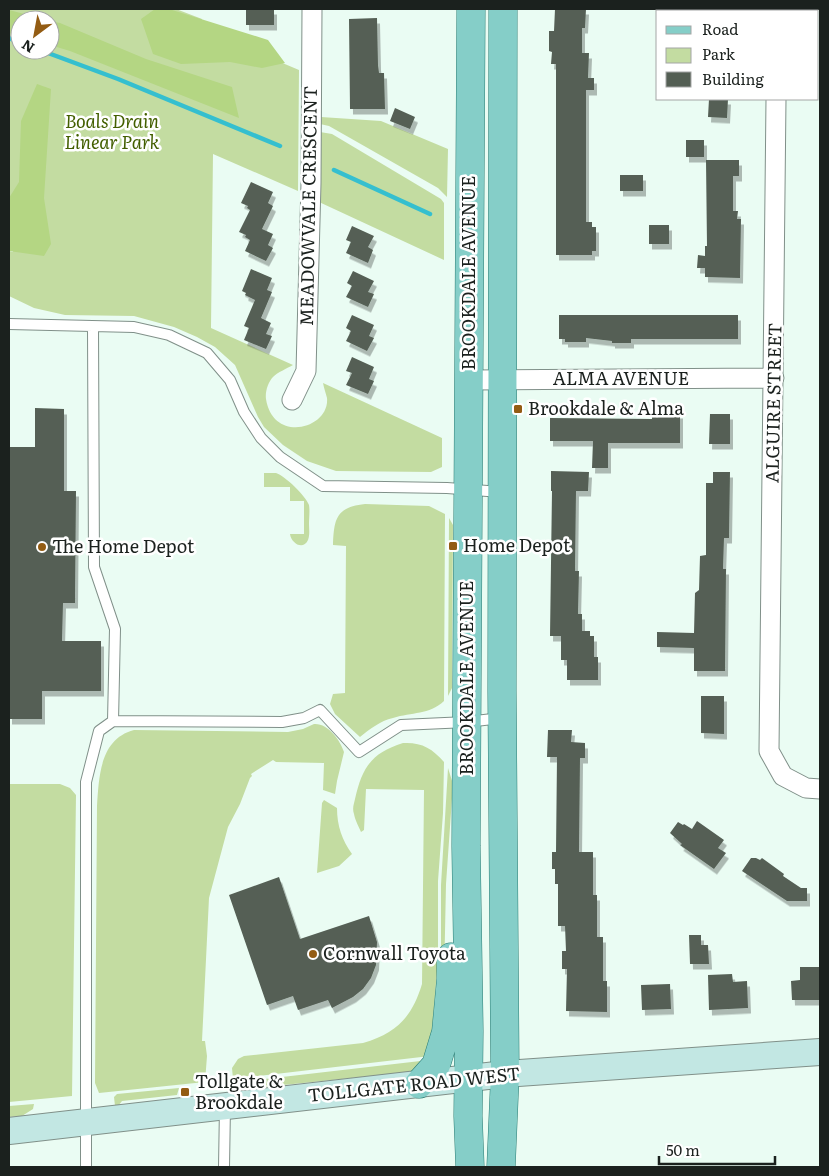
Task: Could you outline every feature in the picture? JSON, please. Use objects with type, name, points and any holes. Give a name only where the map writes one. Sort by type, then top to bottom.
[{"type":"main road","name":"BROOKDALE AVENUE","points":[[470,1167],[466,846],[471,9]]},
{"type":"main road","name":"BROOKDALE AVENUE","points":[[501,1167],[505,1074],[502,718],[503,9]]},
{"type":"main road","points":[[419,1084],[436,1066],[446,1032],[451,979],[450,882],[466,846]]},
{"type":"street","name":"MEADOWVALE CRESCENT","points":[[292,400],[306,370],[311,183],[312,9]]},
{"type":"street","name":"ALGUIRE STREET","points":[[776,100],[769,751],[783,776],[806,788],[820,789]]},
{"type":"street","name":"ALMA AVENUE","points":[[469,380],[774,378]]},
{"type":"street","name":"TOLLGATE ROAD WEST","points":[[9,1131],[505,1074],[820,1052]]},
{"type":"lane","points":[[9,324],[134,327],[169,335],[208,353],[230,380],[244,412],[261,438],[280,458],[322,486],[502,492]]},
{"type":"lane","points":[[93,327],[94,567],[115,628],[113,721]]},
{"type":"lane","points":[[86,1167],[86,782],[98,731],[113,721],[282,722],[304,718],[320,710],[359,752],[401,725],[467,722],[502,718]]},
{"type":"lane","points":[[224,1167],[225,1106]]},
{"type":"green space","name":"Boals Drain Linear Park","points":[[9,9],[176,9],[202,19],[200,28],[299,70],[298,191],[213,154],[211,328],[293,365],[273,377],[266,390],[266,399],[271,413],[279,422],[289,427],[300,427],[311,424],[320,418],[326,409],[327,398],[323,383],[442,438],[442,467],[431,472],[336,471],[307,461],[283,445],[264,427],[235,365],[215,347],[174,327],[134,316],[65,315],[34,308],[9,296],[9,251],[13,252],[9,237]]},
{"type":"green space","points":[[155,9],[169,9],[268,40],[285,63],[262,68],[230,62],[181,64],[153,54],[141,19]]},
{"type":"green space","points":[[9,10],[10,33],[9,33]]},
{"type":"green space","points":[[60,23],[146,59],[232,87],[239,118],[60,48]]},
{"type":"green space","points":[[37,84],[51,89],[44,198],[51,244],[44,256],[9,251],[9,198],[19,182],[21,121]]},
{"type":"green space","points":[[321,117],[381,121],[448,149],[447,197],[438,188],[329,126],[320,124]]},
{"type":"green space","points":[[320,132],[332,134],[441,199],[444,203],[444,260],[319,202]]},
{"type":"green space","points":[[264,473],[276,473],[285,478],[307,501],[309,505],[309,534],[308,540],[303,545],[295,543],[290,534],[304,534],[304,501],[290,501],[290,487],[264,487]]},
{"type":"green space","points":[[365,504],[429,506],[445,514],[444,701],[426,711],[384,721],[360,737],[335,714],[330,704],[333,694],[345,693],[346,546],[333,545],[334,528],[338,516],[348,508]]},
{"type":"green space","points":[[449,518],[453,525],[452,688],[448,696]]},
{"type":"green space","points":[[319,724],[329,729],[340,742],[344,752],[335,794],[323,790],[324,763],[276,762],[273,760],[251,774],[252,776],[240,804],[228,827],[209,898],[202,1041],[205,1041],[207,1056],[205,1082],[99,1093],[95,1083],[97,806],[101,771],[108,750],[114,741],[134,730],[288,732],[303,729]]},
{"type":"green space","points":[[403,743],[426,747],[444,762],[443,813],[438,881],[438,959],[430,1056],[233,1079],[232,1068],[238,1059],[244,1056],[363,1043],[394,1029],[408,1015],[413,1006],[422,984],[424,790],[366,789],[364,830],[361,832],[353,810],[361,779],[370,763],[383,752]]},
{"type":"green space","points":[[448,768],[453,784],[446,884],[444,980],[441,976],[441,885]]},
{"type":"green space","points":[[9,784],[60,784],[70,788],[76,795],[72,1096],[9,1102]]},
{"type":"green space","points":[[324,800],[337,808],[341,832],[352,854],[339,866],[317,873],[322,803]]},
{"type":"green space","points":[[429,1060],[424,1065],[410,1072],[244,1089],[238,1082]]},
{"type":"green space","points":[[179,1088],[177,1095],[122,1101],[119,1105],[115,1106],[114,1097],[117,1094]]},
{"type":"green space","points":[[34,1104],[33,1109],[22,1116],[9,1117],[9,1106]]},
{"type":"building","points":[[246,9],[274,9],[274,25],[246,25]]},
{"type":"building","points":[[555,9],[586,9],[585,28],[582,28],[582,53],[589,53],[588,78],[594,78],[594,90],[586,90],[586,222],[592,222],[592,227],[596,227],[596,251],[592,251],[592,255],[556,255],[556,64],[551,64],[552,52],[549,51],[549,31],[554,31]]},
{"type":"building","points":[[377,18],[378,65],[379,73],[384,73],[385,109],[350,109],[349,19]]},
{"type":"building","points":[[709,100],[728,100],[727,118],[708,117]]},
{"type":"building","points":[[395,108],[415,117],[410,129],[390,121]]},
{"type":"building","points":[[686,140],[704,140],[704,157],[686,157]]},
{"type":"building","points":[[706,160],[739,160],[739,176],[733,176],[733,211],[738,211],[737,219],[741,219],[740,278],[705,277],[705,268],[697,268],[698,255],[705,256],[705,246],[707,246]]},
{"type":"building","points":[[620,175],[643,175],[643,191],[620,191]]},
{"type":"building","points":[[251,182],[273,192],[268,203],[273,206],[262,229],[273,234],[268,245],[273,248],[266,261],[245,251],[250,240],[245,237],[246,235],[239,232],[250,210],[247,208],[248,206],[241,203]]},
{"type":"building","points":[[649,225],[669,225],[669,244],[649,244]]},
{"type":"building","points":[[352,226],[374,236],[368,247],[373,250],[368,263],[346,253],[351,242],[346,240]]},
{"type":"building","points":[[251,269],[272,278],[267,290],[272,292],[261,318],[271,323],[266,334],[272,336],[266,349],[244,340],[249,328],[244,326],[255,300],[245,295],[246,293],[242,291]]},
{"type":"building","points":[[353,271],[374,281],[368,292],[374,294],[368,307],[346,297],[352,286],[347,283]]},
{"type":"building","points":[[352,315],[374,325],[369,336],[374,338],[367,351],[346,341],[351,331],[346,328]]},
{"type":"building","points":[[559,315],[738,315],[738,339],[631,339],[631,343],[612,343],[612,341],[586,338],[586,342],[565,342],[565,339],[559,339]]},
{"type":"building","points":[[352,357],[374,367],[369,379],[374,381],[368,394],[346,385],[352,373],[346,371]]},
{"type":"building","name":"The Home Depot","points":[[35,408],[64,409],[64,491],[76,491],[75,603],[63,603],[62,641],[101,641],[101,691],[42,691],[42,719],[9,719],[9,447],[35,447]]},
{"type":"building","points":[[652,413],[680,413],[680,443],[608,443],[608,468],[592,468],[593,441],[550,441],[550,418],[652,419]]},
{"type":"building","points":[[710,414],[730,414],[730,444],[709,444]]},
{"type":"building","points":[[551,471],[589,472],[588,491],[576,491],[575,571],[579,571],[578,614],[582,614],[582,631],[590,631],[590,636],[594,636],[594,657],[598,657],[598,680],[567,680],[567,660],[561,660],[561,636],[550,636]]},
{"type":"building","points":[[713,472],[730,472],[729,538],[724,538],[723,569],[726,569],[725,671],[694,671],[694,648],[657,647],[657,632],[694,633],[695,593],[699,590],[700,556],[706,555],[706,483],[713,483]]},
{"type":"building","points":[[701,696],[724,696],[724,734],[701,733]]},
{"type":"building","points":[[548,730],[572,730],[571,742],[585,743],[585,758],[580,758],[579,852],[593,852],[593,895],[597,895],[597,937],[603,937],[603,981],[607,981],[607,1012],[566,1011],[567,969],[562,969],[562,951],[566,951],[565,926],[558,926],[558,884],[555,884],[555,869],[552,869],[552,852],[556,852],[557,757],[547,757]]},
{"type":"building","points":[[697,821],[724,840],[718,848],[726,853],[714,869],[680,845],[682,844],[670,833],[678,822],[692,829]]},
{"type":"building","points":[[751,858],[760,860],[762,858],[801,888],[807,888],[807,901],[787,901],[742,871]]},
{"type":"building","name":"Cornwall Toyota","points":[[279,877],[300,939],[369,916],[377,942],[376,965],[371,978],[363,989],[353,997],[332,1008],[328,1000],[298,1010],[293,996],[267,1005],[229,895]]},
{"type":"building","points":[[689,935],[701,935],[701,945],[708,945],[709,964],[690,964]]},
{"type":"building","points":[[800,967],[820,967],[820,1000],[792,1000],[791,981],[800,980]]},
{"type":"building","points":[[732,974],[733,982],[747,981],[748,1008],[709,1010],[708,975]]},
{"type":"building","points":[[670,984],[671,1009],[642,1010],[641,985]]},
{"type":"waterway","points":[[60,57],[118,79],[280,146]]},
{"type":"waterway","points":[[334,170],[430,214]]},
{"type":"place","name":"Brookdale & Alma","points":[[518,409]]},
{"type":"place","name":"Home Depot","points":[[453,546]]},
{"type":"place","name":"The Home Depot","points":[[42,547]]},
{"type":"place","name":"Cornwall Toyota","points":[[313,954]]},
{"type":"place","name":"Tollgate & Brookdale","points":[[185,1092]]}]
